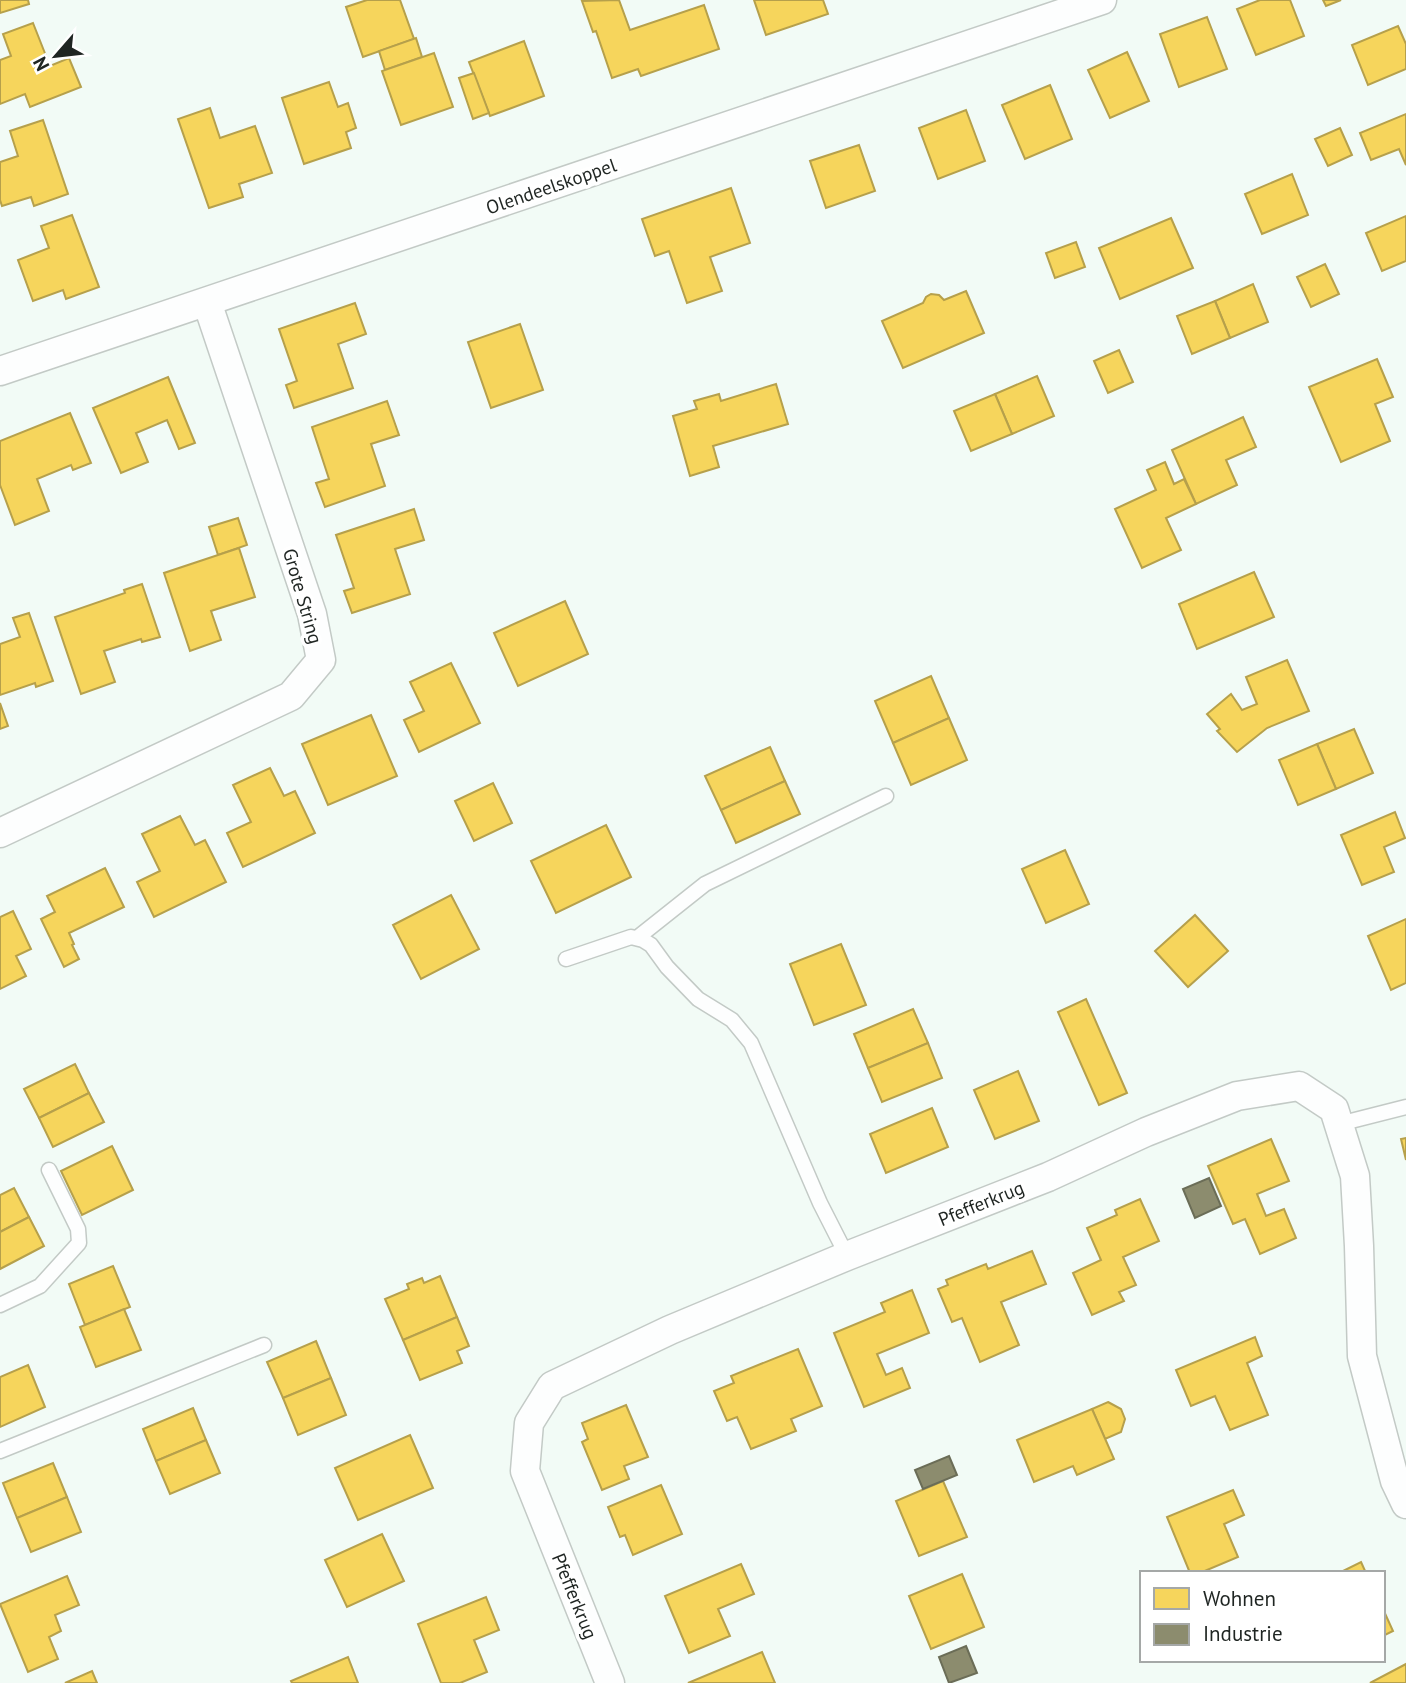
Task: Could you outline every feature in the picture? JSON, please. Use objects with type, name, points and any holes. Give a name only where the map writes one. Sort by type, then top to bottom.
[{"type":"street","name":"Olendeelskoppel","points":[[0,371],[1102,0]]},
{"type":"street","name":"Grote String","points":[[0,833],[291,696],[321,660],[312,614],[207,302]]},
{"type":"street","name":"Pfefferkrug","points":[[610,1683],[525,1471],[529,1423],[552,1386],[670,1330],[1048,1177],[1146,1132],[1237,1096],[1299,1086],[1334,1109],[1355,1176],[1362,1356],[1395,1481],[1406,1503]]},
{"type":"lane","points":[[637,938],[705,884],[886,796]]},
{"type":"lane","points":[[566,959],[631,937],[643,940],[651,945],[667,967],[698,999],[732,1020],[751,1043],[814,1191],[848,1256]]},
{"type":"lane","points":[[1339,1124],[1406,1107]]},
{"type":"lane","points":[[0,1305],[40,1286],[79,1243],[78,1229],[49,1170]]},
{"type":"lane","points":[[0,1451],[264,1345]]},
{"type":"building: Wohnen","points":[[0,0],[28,0],[29,4],[0,13]]},
{"type":"building: Wohnen","points":[[367,0],[400,0],[414,39],[363,57],[346,7]]},
{"type":"building: Wohnen","points":[[619,0],[630,30],[704,5],[719,49],[641,76],[638,69],[612,78],[596,31],[593,32],[582,1]]},
{"type":"building: Wohnen","points":[[754,0],[823,0],[828,14],[766,35]]},
{"type":"building: Wohnen","points":[[1260,0],[1290,0],[1304,36],[1256,55],[1237,9]]},
{"type":"building: Wohnen","points":[[1323,0],[1341,0],[1326,6]]},
{"type":"building: Wohnen","points":[[1207,17],[1227,69],[1179,87],[1160,34]]},
{"type":"building: Wohnen","points":[[33,23],[50,66],[69,58],[81,87],[30,107],[25,94],[0,104],[0,60],[11,56],[3,34]]},
{"type":"building: Wohnen","points":[[1398,26],[1406,44],[1406,69],[1368,85],[1352,45]]},
{"type":"building: Wohnen","points":[[416,38],[422,57],[385,70],[379,51]]},
{"type":"building: Wohnen","points":[[524,41],[544,96],[490,116],[469,62]]},
{"type":"building: Wohnen","points":[[1127,52],[1149,101],[1110,118],[1088,70]]},
{"type":"building: Wohnen","points":[[434,53],[453,107],[401,125],[382,71]]},
{"type":"building: Wohnen","points":[[474,73],[489,113],[473,119],[459,78]]},
{"type":"building: Wohnen","points":[[329,82],[338,107],[348,103],[356,128],[346,132],[351,148],[304,164],[282,98]]},
{"type":"building: Wohnen","points":[[1050,85],[1072,139],[1025,159],[1002,105]]},
{"type":"building: Wohnen","points":[[210,108],[220,138],[255,126],[272,173],[239,184],[243,197],[209,208],[178,119]]},
{"type":"building: Wohnen","points":[[966,110],[985,161],[938,179],[919,128]]},
{"type":"building: Wohnen","points":[[1406,114],[1406,165],[1399,149],[1371,160],[1360,133]]},
{"type":"building: Wohnen","points":[[43,120],[68,194],[34,206],[31,197],[2,206],[0,162],[18,156],[10,131]]},
{"type":"building: Wohnen","points":[[1340,128],[1352,155],[1328,166],[1315,139]]},
{"type":"building: Wohnen","points":[[859,145],[875,191],[826,208],[810,161]]},
{"type":"building: Wohnen","points":[[1292,174],[1308,215],[1262,234],[1245,194]]},
{"type":"building: Wohnen","points":[[731,188],[750,243],[710,257],[722,291],[687,303],[669,251],[655,256],[642,219]]},
{"type":"building: Wohnen","points":[[72,215],[99,287],[66,299],[63,290],[33,301],[18,260],[49,248],[41,226]]},
{"type":"building: Wohnen","points":[[1406,216],[1406,261],[1382,271],[1366,233]]},
{"type":"building: Wohnen","points":[[1171,218],[1193,268],[1120,299],[1099,248]]},
{"type":"building: Wohnen","points":[[1076,242],[1085,267],[1055,278],[1046,253]]},
{"type":"building: Wohnen","points":[[1325,264],[1339,294],[1311,307],[1297,277]]},
{"type":"building: Wohnen","points":[[1253,284],[1268,322],[1230,338],[1215,301]]},
{"type":"building: Wohnen","points":[[966,291],[984,333],[903,368],[882,321],[923,303],[931,294],[939,295],[944,300]]},
{"type":"building: Wohnen","points":[[1215,301],[1230,338],[1192,354],[1177,316]]},
{"type":"building: Wohnen","points":[[355,303],[366,334],[338,344],[353,388],[294,408],[286,385],[297,381],[279,329]]},
{"type":"building: Wohnen","points":[[520,324],[543,390],[491,408],[468,342]]},
{"type":"building: Wohnen","points":[[1119,350],[1133,382],[1108,393],[1094,361]]},
{"type":"building: Wohnen","points":[[1377,359],[1393,397],[1375,404],[1390,441],[1341,462],[1309,387]]},
{"type":"building: Wohnen","points":[[1037,376],[1054,416],[1012,434],[995,394]]},
{"type":"building: Wohnen","points":[[168,377],[195,443],[179,449],[167,420],[136,433],[148,462],[121,473],[93,408]]},
{"type":"building: Wohnen","points":[[776,384],[788,424],[713,446],[719,467],[690,476],[673,416],[697,409],[694,401],[719,394],[721,401]]},
{"type":"building: Wohnen","points":[[995,394],[1012,434],[971,451],[954,411]]},
{"type":"building: Wohnen","points":[[387,401],[399,435],[371,444],[385,486],[325,507],[316,483],[329,479],[312,427]]},
{"type":"building: Wohnen","points":[[70,413],[91,463],[73,470],[71,465],[37,479],[49,511],[15,525],[0,485],[0,441]]},
{"type":"building: Wohnen","points":[[1243,417],[1256,447],[1226,460],[1237,485],[1196,504],[1172,450]]},
{"type":"building: Wohnen","points":[[1165,462],[1174,484],[1184,479],[1196,504],[1166,518],[1181,550],[1142,568],[1115,509],[1156,490],[1147,470]]},
{"type":"building: Wohnen","points":[[414,509],[424,540],[395,549],[410,594],[352,613],[344,591],[354,588],[336,535]]},
{"type":"building: Wohnen","points":[[238,518],[247,545],[218,555],[209,527]]},
{"type":"building: Wohnen","points":[[239,548],[255,597],[211,611],[221,640],[190,651],[164,573]]},
{"type":"building: Wohnen","points":[[1254,572],[1274,617],[1197,649],[1179,604]]},
{"type":"building: Wohnen","points":[[142,584],[160,637],[142,642],[141,639],[104,651],[115,682],[81,694],[55,617],[125,593],[124,590]]},
{"type":"building: Wohnen","points":[[565,601],[588,654],[518,686],[494,633]]},
{"type":"building: Wohnen","points":[[29,613],[53,681],[36,687],[35,683],[0,695],[0,644],[20,637],[13,618]]},
{"type":"building: Wohnen","points":[[1287,660],[1309,711],[1267,728],[1237,752],[1217,731],[1220,729],[1207,714],[1231,694],[1242,710],[1257,704],[1246,677]]},
{"type":"building: Wohnen","points":[[451,663],[480,723],[419,752],[404,720],[424,711],[410,682]]},
{"type":"building: Wohnen","points":[[931,676],[949,718],[893,743],[875,701]]},
{"type":"building: Wohnen","points":[[0,703],[8,726],[0,729]]},
{"type":"building: Wohnen","points":[[371,715],[397,776],[328,805],[302,744]]},
{"type":"building: Wohnen","points":[[949,718],[967,760],[911,785],[893,743]]},
{"type":"building: Wohnen","points":[[1354,729],[1373,773],[1336,789],[1317,744]]},
{"type":"building: Wohnen","points":[[1317,744],[1336,789],[1298,805],[1279,760]]},
{"type":"building: Wohnen","points":[[770,747],[785,781],[721,810],[705,776]]},
{"type":"building: Wohnen","points":[[270,768],[284,796],[295,791],[315,833],[243,867],[227,833],[251,822],[233,785]]},
{"type":"building: Wohnen","points":[[785,781],[800,814],[736,843],[721,810]]},
{"type":"building: Wohnen","points":[[493,783],[512,823],[474,841],[455,801]]},
{"type":"building: Wohnen","points":[[1395,812],[1405,838],[1384,847],[1394,872],[1362,885],[1341,835]]},
{"type":"building: Wohnen","points":[[180,816],[195,845],[205,840],[226,882],[154,917],[137,882],[160,871],[142,834]]},
{"type":"building: Wohnen","points":[[606,825],[631,877],[556,913],[531,861]]},
{"type":"building: Wohnen","points":[[1065,850],[1089,904],[1046,923],[1022,869]]},
{"type":"building: Wohnen","points":[[105,868],[124,907],[69,933],[79,959],[64,967],[41,919],[55,912],[47,896]]},
{"type":"building: Wohnen","points":[[451,895],[479,949],[421,979],[393,925]]},
{"type":"building: Wohnen","points":[[13,911],[31,949],[16,956],[26,976],[0,989],[0,917]]},
{"type":"building: Wohnen","points":[[1195,915],[1228,951],[1188,987],[1155,951]]},
{"type":"building: Wohnen","points":[[1406,919],[1406,983],[1391,990],[1368,936]]},
{"type":"building: Wohnen","points":[[841,944],[866,1005],[814,1025],[790,964]]},
{"type":"building: Wohnen","points":[[1086,999],[1127,1093],[1099,1105],[1058,1012]]},
{"type":"building: Wohnen","points":[[913,1009],[928,1043],[868,1068],[854,1034]]},
{"type":"building: Wohnen","points":[[928,1043],[942,1078],[882,1102],[868,1068]]},
{"type":"building: Wohnen","points":[[75,1064],[89,1093],[39,1118],[24,1089]]},
{"type":"building: Wohnen","points":[[1018,1071],[1039,1121],[995,1139],[974,1090]]},
{"type":"building: Wohnen","points":[[89,1093],[104,1122],[53,1147],[39,1118]]},
{"type":"building: Wohnen","points":[[932,1108],[948,1147],[886,1173],[870,1134]]},
{"type":"building: Wohnen","points":[[1406,1138],[1406,1160],[1401,1139]]},
{"type":"building: Wohnen","points":[[1271,1139],[1289,1181],[1257,1194],[1266,1216],[1284,1209],[1296,1238],[1260,1254],[1245,1219],[1233,1224],[1208,1166]]},
{"type":"building: Wohnen","points":[[112,1146],[133,1190],[82,1215],[61,1171]]},
{"type":"building: Wohnen","points":[[14,1188],[29,1217],[0,1232],[0,1195]]},
{"type":"building: Wohnen","points":[[1140,1199],[1159,1241],[1123,1257],[1136,1285],[1119,1292],[1124,1301],[1092,1315],[1073,1273],[1101,1260],[1087,1228],[1117,1215],[1115,1210]]},
{"type":"building: Wohnen","points":[[29,1217],[44,1246],[0,1269],[0,1232]]},
{"type":"building: Wohnen","points":[[1032,1251],[1046,1284],[1001,1302],[1019,1345],[980,1362],[962,1318],[952,1322],[938,1289],[948,1285],[946,1280],[986,1264],[988,1269]]},
{"type":"building: Wohnen","points":[[113,1266],[130,1307],[85,1325],[69,1284]]},
{"type":"building: Wohnen","points":[[440,1276],[457,1317],[403,1340],[385,1299],[409,1289],[407,1284],[422,1278],[424,1283]]},
{"type":"building: Wohnen","points":[[912,1290],[929,1333],[877,1354],[886,1375],[902,1368],[910,1388],[864,1407],[834,1333],[885,1312],[881,1303]]},
{"type":"building: Wohnen","points":[[124,1309],[141,1350],[96,1367],[80,1327]]},
{"type":"building: Wohnen","points":[[457,1317],[469,1346],[457,1351],[462,1363],[420,1380],[403,1340]]},
{"type":"building: Wohnen","points":[[1255,1337],[1262,1356],[1247,1363],[1268,1415],[1230,1430],[1215,1396],[1191,1406],[1176,1370]]},
{"type":"building: Wohnen","points":[[316,1341],[331,1378],[283,1398],[267,1362]]},
{"type":"building: Wohnen","points":[[798,1349],[822,1406],[791,1419],[796,1431],[751,1449],[737,1417],[727,1421],[714,1391],[734,1383],[731,1376]]},
{"type":"building: Wohnen","points":[[28,1365],[45,1407],[0,1427],[0,1377]]},
{"type":"building: Wohnen","points":[[331,1378],[346,1415],[298,1435],[283,1398]]},
{"type":"building: Wohnen","points":[[1108,1402],[1121,1409],[1125,1419],[1121,1432],[1105,1439],[1092,1409]]},
{"type":"building: Wohnen","points":[[626,1405],[648,1457],[624,1466],[629,1479],[602,1490],[582,1442],[588,1439],[582,1423]]},
{"type":"building: Wohnen","points":[[193,1408],[206,1440],[156,1461],[143,1429]]},
{"type":"building: Wohnen","points":[[1092,1409],[1114,1459],[1077,1475],[1073,1466],[1034,1482],[1017,1440]]},
{"type":"building: Wohnen","points":[[410,1435],[433,1488],[358,1520],[335,1468]]},
{"type":"building: Wohnen","points":[[206,1440],[220,1473],[170,1494],[156,1461]]},
{"type":"building: Wohnen","points":[[53,1463],[67,1497],[17,1518],[3,1483]]},
{"type":"building: Wohnen","points":[[943,1481],[967,1537],[919,1556],[896,1501]]},
{"type":"building: Wohnen","points":[[661,1485],[682,1534],[633,1555],[625,1535],[620,1537],[608,1507]]},
{"type":"building: Wohnen","points":[[1233,1490],[1244,1515],[1224,1524],[1238,1557],[1205,1571],[1189,1571],[1167,1517]]},
{"type":"building: Wohnen","points":[[67,1497],[81,1532],[31,1552],[17,1518]]},
{"type":"building: Wohnen","points":[[382,1534],[404,1581],[347,1607],[325,1560]]},
{"type":"building: Wohnen","points":[[1361,1562],[1365,1571],[1343,1571]]},
{"type":"building: Wohnen","points":[[741,1564],[754,1594],[718,1609],[730,1636],[689,1653],[665,1596]]},
{"type":"building: Wohnen","points":[[962,1574],[984,1627],[931,1649],[909,1596]]},
{"type":"building: Wohnen","points":[[67,1576],[79,1605],[55,1615],[61,1631],[49,1637],[58,1659],[28,1672],[0,1604]]},
{"type":"building: Wohnen","points":[[486,1597],[499,1630],[474,1640],[487,1672],[460,1683],[441,1683],[418,1624]]},
{"type":"building: Wohnen","points":[[1385,1613],[1393,1631],[1385,1635]]},
{"type":"building: Wohnen","points":[[762,1652],[775,1683],[688,1683]]},
{"type":"building: Wohnen","points":[[348,1657],[358,1683],[291,1681]]},
{"type":"building: Wohnen","points":[[1406,1664],[1406,1683],[1370,1683]]},
{"type":"building: Wohnen","points":[[92,1671],[97,1683],[65,1683]]},
{"type":"building: Industrie","points":[[1209,1178],[1221,1206],[1195,1218],[1183,1189]]},
{"type":"building: Industrie","points":[[949,1456],[957,1475],[923,1489],[915,1470]]},
{"type":"building: Industrie","points":[[966,1646],[977,1673],[949,1683],[939,1657]]}]
